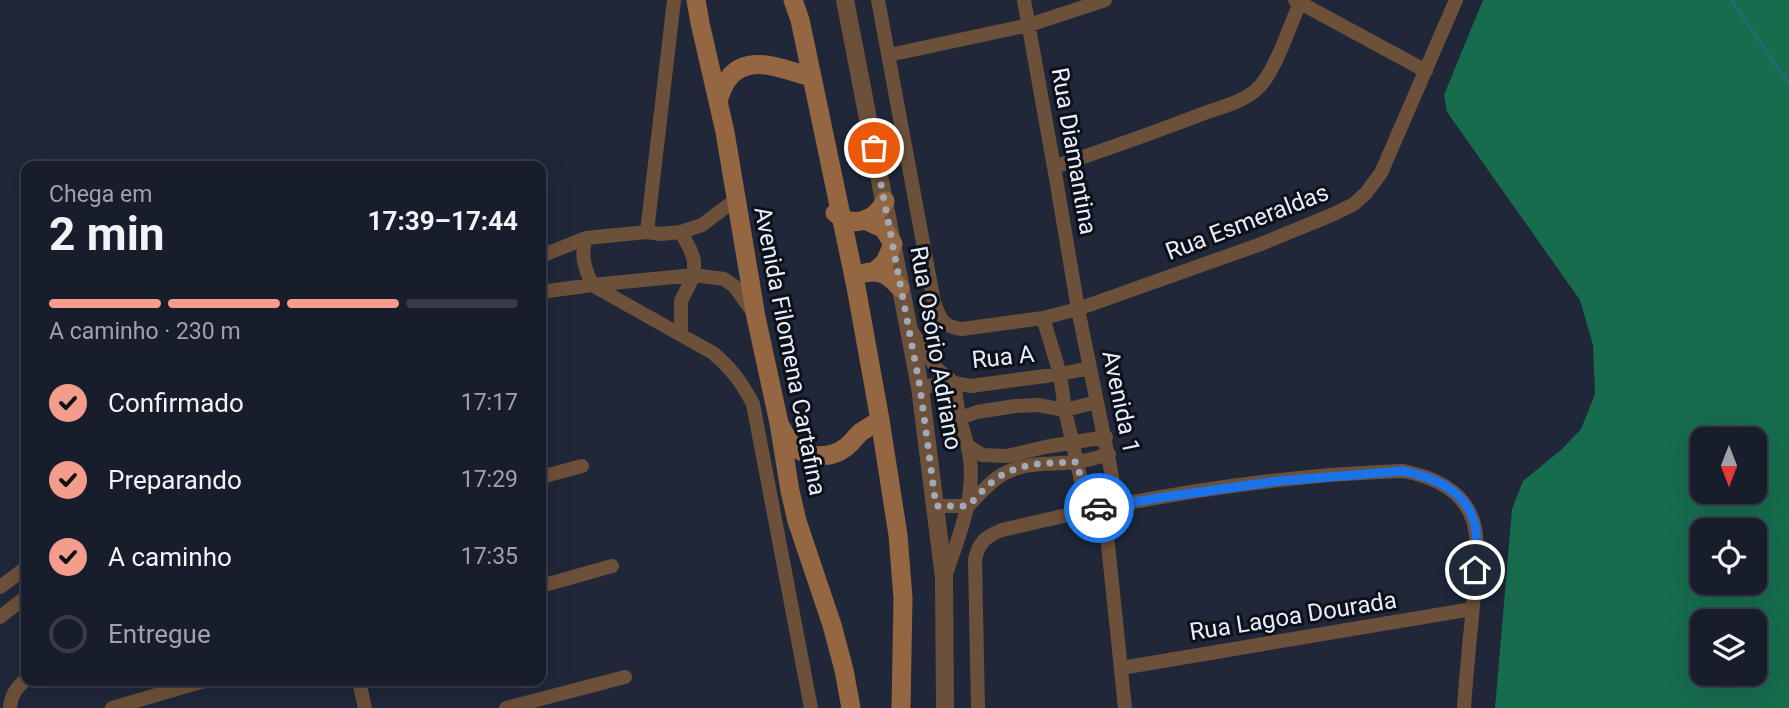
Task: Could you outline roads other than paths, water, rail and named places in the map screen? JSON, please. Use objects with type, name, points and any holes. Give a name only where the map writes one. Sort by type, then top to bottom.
[{"type":"main road","name":"Avenida Filomena Cartafina","points":[[696,0],[725,132],[790,491],[797,521],[832,625],[851,708]]},
{"type":"main road","points":[[793,0],[813,77],[856,287],[898,534],[902,585],[901,708]]},
{"type":"main road","points":[[718,100],[727,80],[740,68],[748,65],[770,65],[813,77]]},
{"type":"main road","points":[[867,221],[881,210],[885,201]]},
{"type":"main road","points":[[839,205],[835,214],[853,222],[867,221],[884,229],[893,244],[885,262],[875,271],[859,276],[852,282],[856,287]]},
{"type":"main road","points":[[875,271],[890,276],[901,288]]},
{"type":"main road","points":[[779,423],[794,446],[808,454],[821,456],[837,453],[880,420]]},
{"type":"street","points":[[647,232],[674,0]]},
{"type":"street","name":"Rua Osório Adriano","points":[[845,0],[920,387],[944,578],[945,708]]},
{"type":"street","points":[[877,0],[888,55],[1029,25],[1105,0]]},
{"type":"street","name":"Rua Diamantina","points":[[1024,0],[1078,309]]},
{"type":"street","name":"Rua Esmeraldas","points":[[888,55],[930,288],[939,315],[946,325],[962,329],[1043,318],[1078,309],[1261,244],[1354,204],[1381,173],[1456,0]]},
{"type":"street","points":[[1054,167],[1244,98],[1259,88],[1276,59],[1298,1],[1426,71]]},
{"type":"street","points":[[546,254],[586,238],[647,232],[681,232],[702,225],[737,201]]},
{"type":"street","points":[[681,232],[694,260],[694,275],[681,301],[681,334]]},
{"type":"street","points":[[586,238],[583,265],[592,285],[713,353],[729,366],[742,383],[752,404],[811,708]]},
{"type":"street","points":[[546,291],[694,275],[724,279],[734,286],[757,317]]},
{"type":"street","name":"Avenida 1","points":[[1078,309],[1106,437],[1116,505]]},
{"type":"street","points":[[1043,318],[1060,374],[1065,410],[1088,511],[1107,534]]},
{"type":"street","points":[[908,326],[937,369],[954,383],[971,462],[968,506],[944,578]]},
{"type":"street","name":"Rua A","points":[[920,387],[954,383],[971,386],[1090,368]]},
{"type":"street","points":[[1065,410],[1097,402]]},
{"type":"street","name":"Rua A","points":[[960,418],[977,412],[1015,406],[1038,405],[1065,410]]},
{"type":"street","points":[[968,446],[982,455],[1007,456],[1106,437]]},
{"type":"street","points":[[936,506],[968,506],[1005,473],[1024,466],[1077,462],[1108,454]]},
{"type":"street","points":[[546,476],[582,466]]},
{"type":"street","points":[[978,708],[975,581],[977,550],[989,535],[1116,505],[1278,481],[1391,471],[1423,475],[1454,491],[1469,510],[1474,524],[1477,542],[1464,708]]},
{"type":"street","points":[[1116,505],[1107,534],[1125,708]]},
{"type":"street","points":[[546,585],[612,566]]},
{"type":"street","points":[[0,587],[21,572]]},
{"type":"street","points":[[0,617],[21,601]]},
{"type":"street","name":"Rua Lagoa Dourada","points":[[1121,667],[1472,609]]},
{"type":"street","points":[[506,708],[625,677]]},
{"type":"street","points":[[10,708],[12,696],[21,685]]},
{"type":"street","points":[[112,708],[187,686]]},
{"type":"street","points":[[360,686],[365,708]]},
{"type":"waterway","points":[[1731,0],[1789,84]]}]
